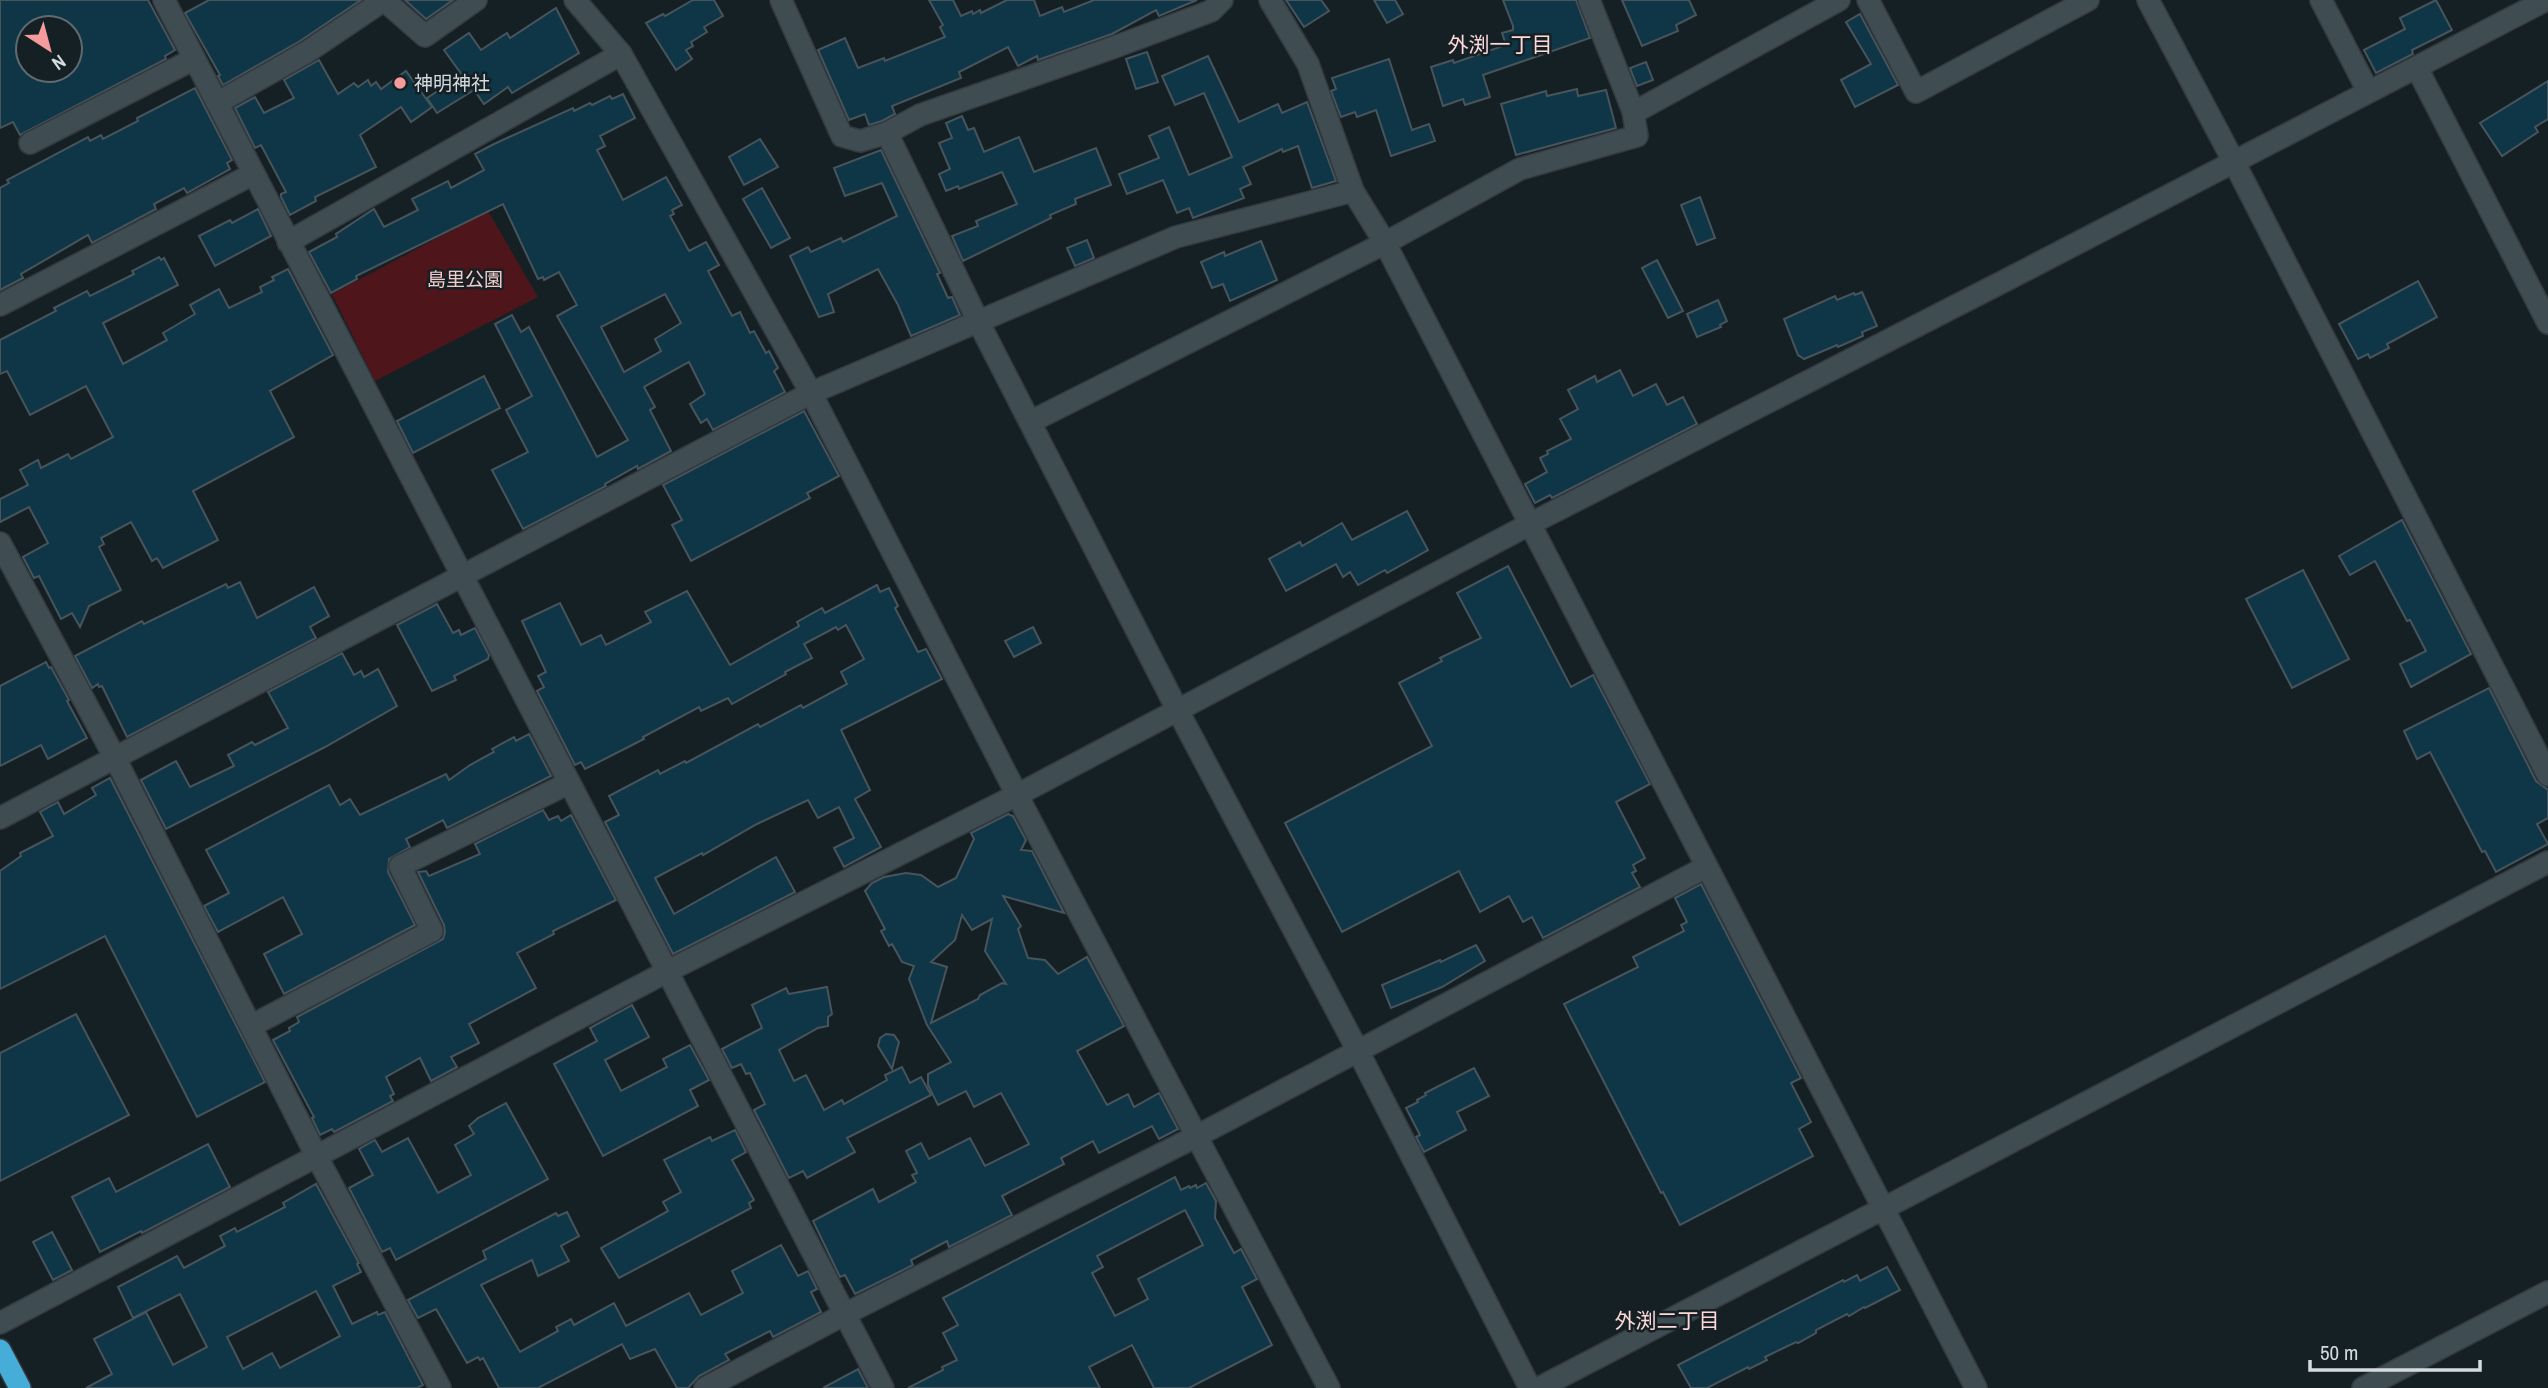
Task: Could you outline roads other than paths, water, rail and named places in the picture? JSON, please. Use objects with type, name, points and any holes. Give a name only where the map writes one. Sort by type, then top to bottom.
[{"type":"highway","points":[[0,1350],[20,1388]]},
{"type":"street","points":[[164,0],[883,1388]]},
{"type":"street","points":[[217,103],[307,52],[384,0],[425,36],[476,0]]},
{"type":"street","points":[[575,0],[621,54],[811,393],[1017,795],[1329,1388]]},
{"type":"street","points":[[781,0],[842,136],[860,141],[887,132],[920,115],[1210,11],[1222,0]]},
{"type":"street","points":[[1270,0],[1308,64],[1353,191],[1385,243],[1528,525],[1976,1388]]},
{"type":"street","points":[[1030,422],[1385,243],[1520,169],[1637,136],[1633,110],[1589,0]]},
{"type":"street","points":[[1633,110],[1642,108],[1839,0]]},
{"type":"street","points":[[1868,0],[1916,92],[2088,0]]},
{"type":"street","points":[[2148,0],[2234,162],[2548,775]]},
{"type":"street","points":[[2320,0],[2368,91]]},
{"type":"street","points":[[0,1323],[668,971],[1017,795],[1528,525],[2546,0]]},
{"type":"street","points":[[288,242],[621,54]]},
{"type":"street","points":[[30,143],[194,59]]},
{"type":"street","points":[[2417,68],[2548,323]]},
{"type":"street","points":[[887,132],[978,321],[1530,1388]]},
{"type":"street","points":[[0,305],[253,174]]},
{"type":"street","points":[[0,818],[811,393],[1176,237],[1353,191]]},
{"type":"street","points":[[0,542],[115,758],[316,1155],[440,1388]]},
{"type":"street","points":[[251,1026],[432,931],[400,866],[569,783]]},
{"type":"street","points":[[1539,1388],[2548,862]]},
{"type":"street","points":[[705,1388],[1197,1136],[1706,867]]},
{"type":"street","points":[[2363,1388],[2548,1292]]},
{"type":"place","name":"神明神社","points":[[400,83]]},
{"type":"district","name":"外渕一丁目","points":[[1500,45]]},
{"type":"district","name":"外渕二丁目","points":[[1667,1321]]},
{"type":"park label","name":"島里公園","points":[[465,279]]}]
